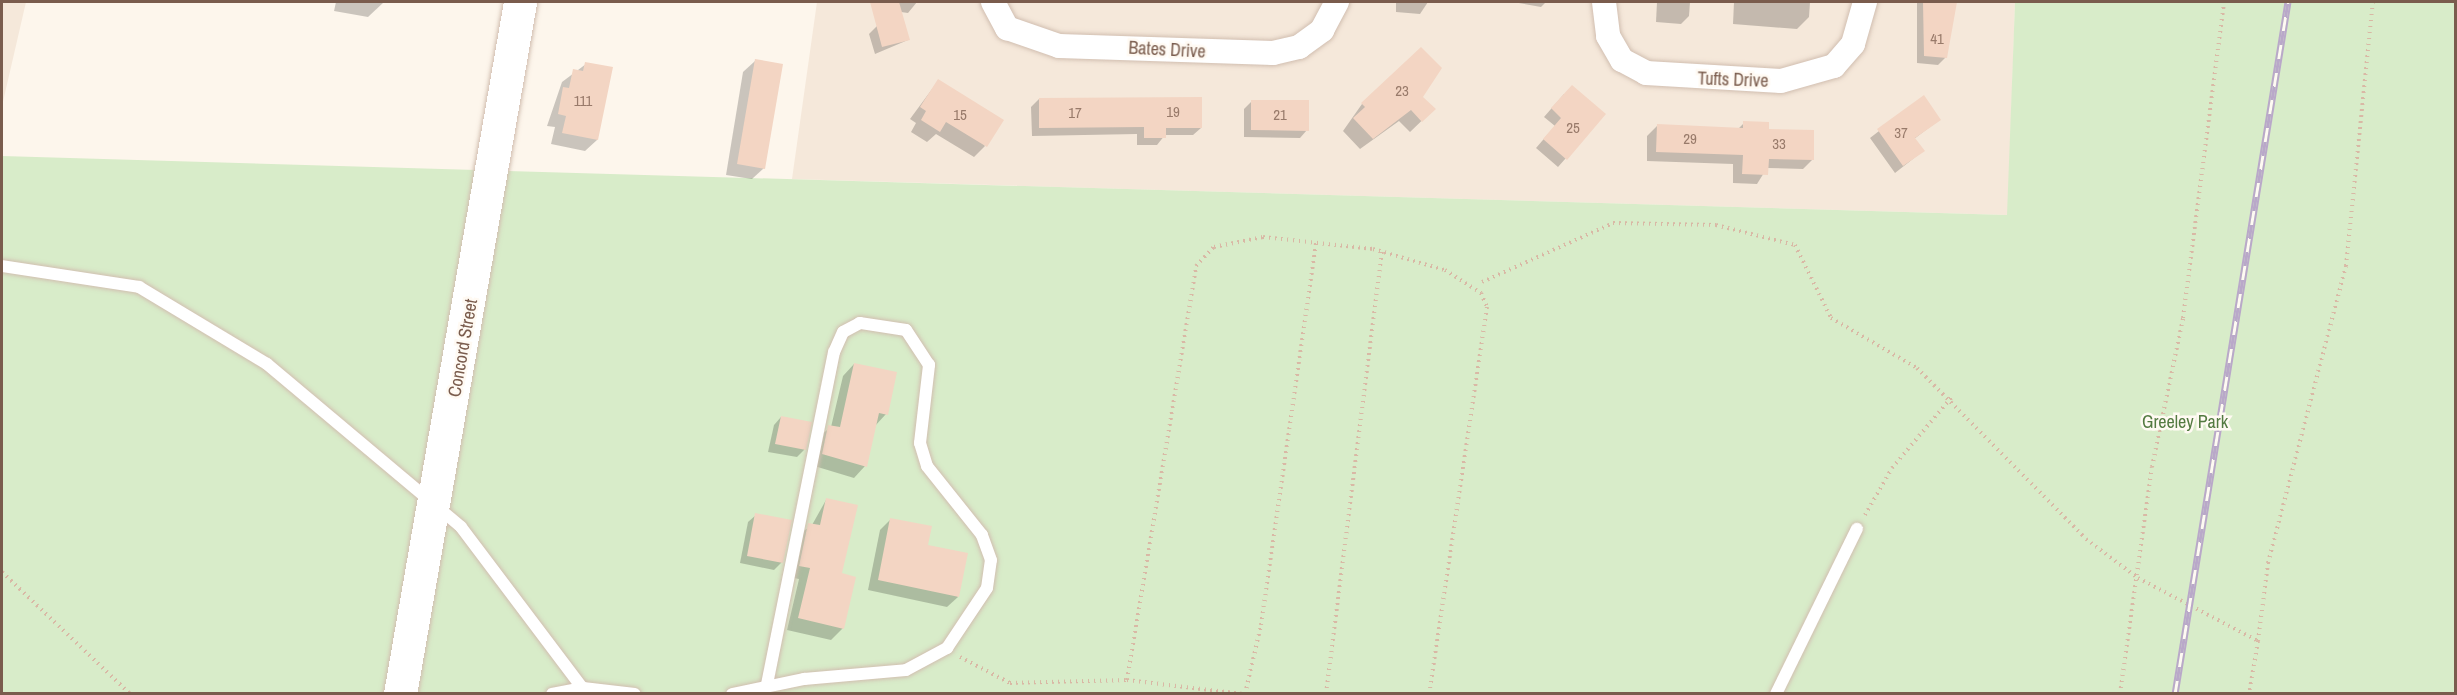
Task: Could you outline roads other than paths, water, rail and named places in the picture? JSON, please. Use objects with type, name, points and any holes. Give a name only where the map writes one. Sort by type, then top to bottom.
[{"type":"main road","name":"Concord Street","points":[[400,693],[520,2]]},
{"type":"street","name":"Bates Drive","points":[[993,2],[1008,28],[1059,46],[1273,54],[1299,47],[1322,30],[1337,2]]},
{"type":"street","name":"Tufts Drive","points":[[1604,2],[1608,36],[1622,60],[1646,74],[1781,81],[1834,66],[1853,44],[1865,2]]},
{"type":"lane","points":[[2,266],[104,278],[164,299],[267,364],[434,502],[492,562],[585,691]]},
{"type":"lane","points":[[732,693],[767,685],[906,670],[947,648],[987,588],[990,560],[982,535],[927,466],[920,443],[929,365],[920,346],[906,330],[860,323],[843,332],[834,352],[767,685]]},
{"type":"lane","points":[[1776,693],[1857,529]]},
{"type":"lane","points":[[552,693],[585,691],[635,693]]},
{"type":"railway","points":[[2175,694],[2288,2]]},
{"type":"park label","name":"Greeley Park","points":[[2185,422]]}]
